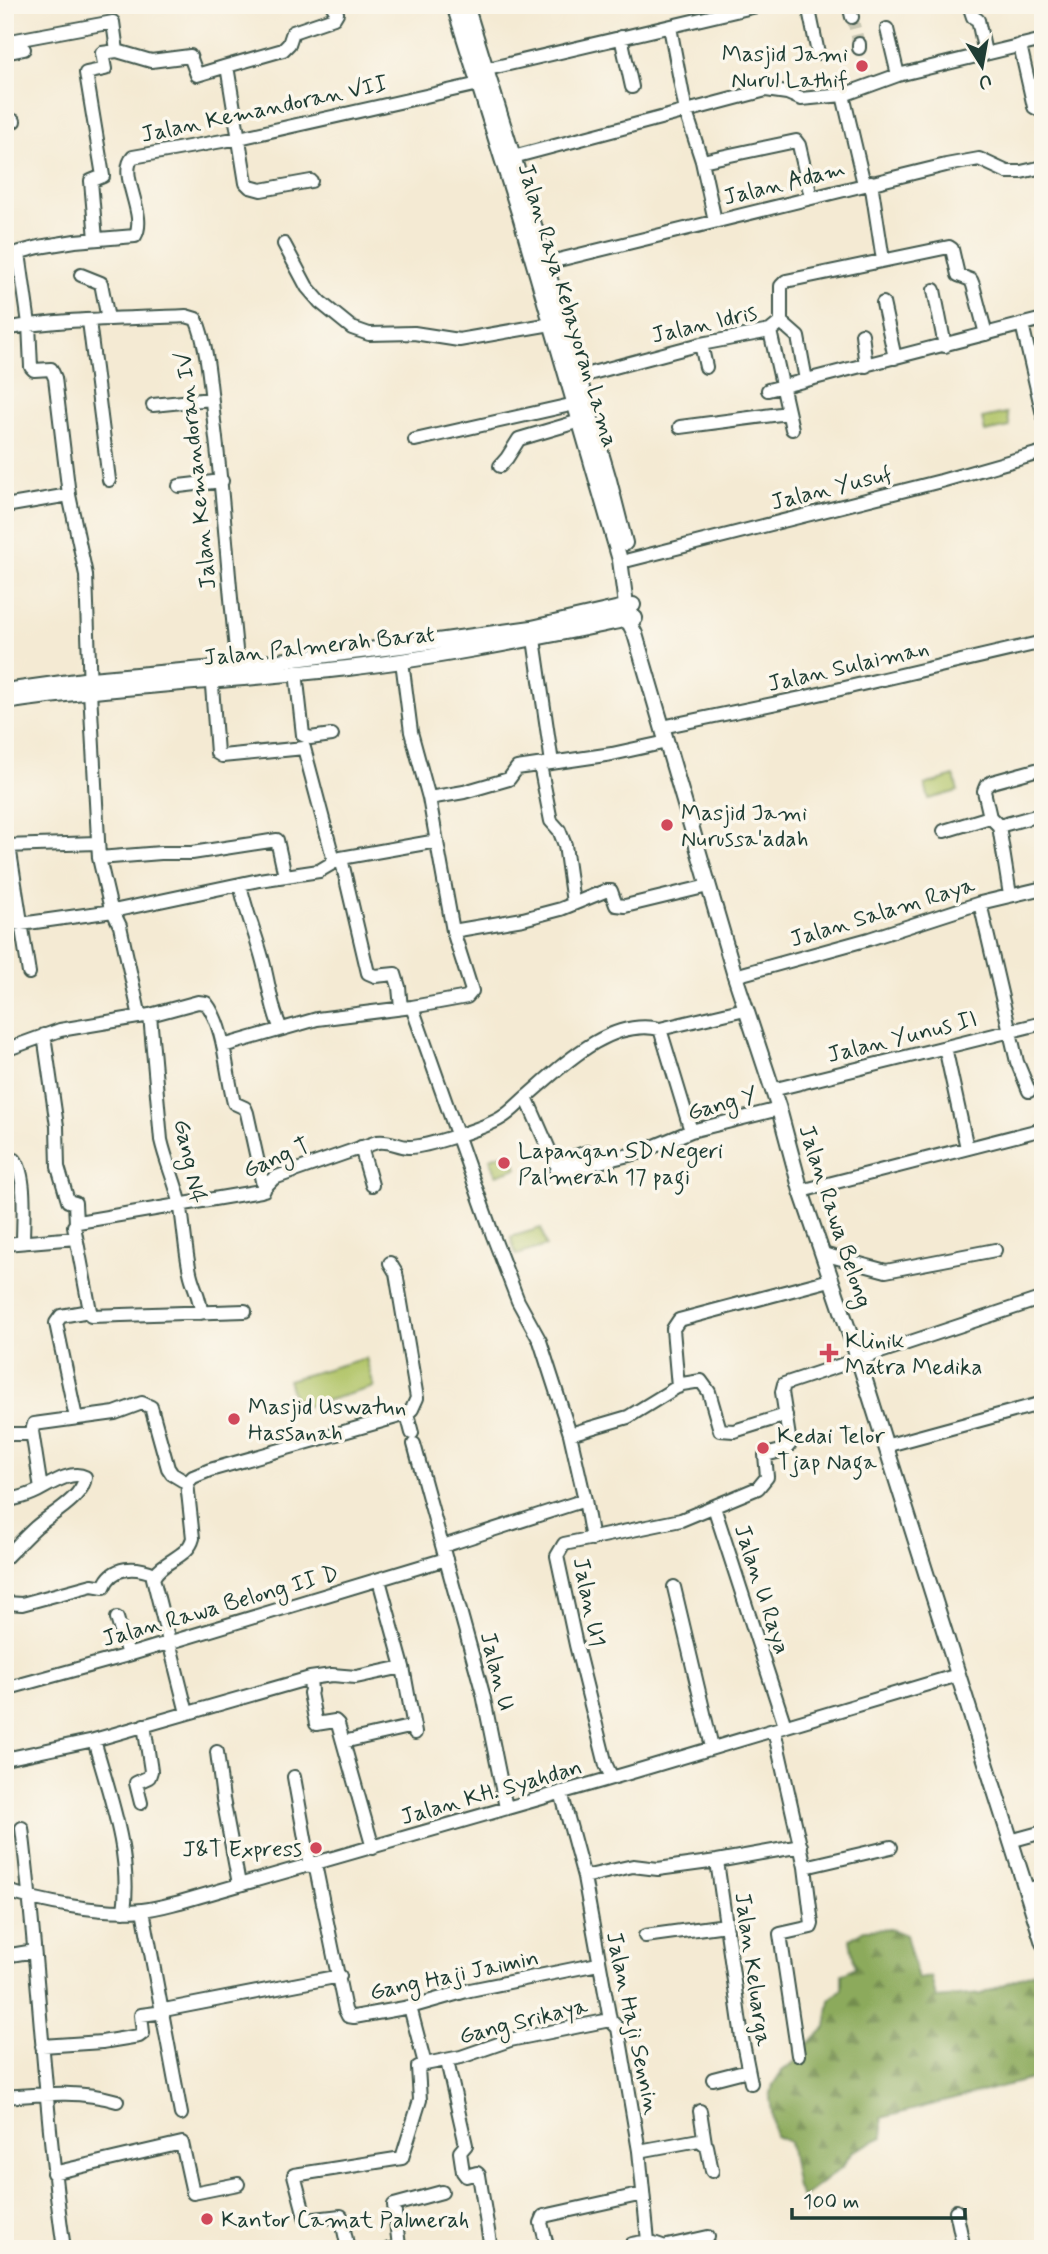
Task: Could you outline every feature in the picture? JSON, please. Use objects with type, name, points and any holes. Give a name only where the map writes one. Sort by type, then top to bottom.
[{"type":"main road","name":"Jalan Raya Kebayoran Lama","points":[[454,5],[513,157],[540,265],[551,324],[620,560],[631,612]]},
{"type":"main road","name":"Jalan Raya Kebayoran Lama","points":[[466,5],[483,77],[609,480],[629,560],[631,612]]},
{"type":"main road","name":"Jalan Rawa Belong","points":[[631,612],[635,634],[708,886],[779,1109],[801,1191],[858,1359],[1043,1943]]},
{"type":"main road","name":"Jalan Palmerah Barat","points":[[238,671],[296,672],[402,661],[534,639],[631,612]]},
{"type":"main road","name":"Jalan Palmerah Barat","points":[[5,691],[238,671],[631,612]]},
{"type":"main road","name":"Jalan Palmerah Barat","points":[[5,702],[90,685]]},
{"type":"street","points":[[96,239],[91,180],[103,177],[86,73],[105,69],[102,52],[117,51],[151,61],[190,56],[195,73],[199,75],[283,50],[289,44],[293,32],[334,18],[337,13],[332,5]]},
{"type":"street","name":"Jalan Kemandoran VII","points":[[5,256],[39,247],[131,237],[137,233],[139,224],[128,171],[133,157],[239,138],[483,77],[621,37],[761,5]]},
{"type":"street","points":[[808,5],[818,53]]},
{"type":"street","points":[[969,5],[973,17],[978,20],[985,53]]},
{"type":"street","points":[[5,42],[113,22],[117,51]]},
{"type":"street","points":[[670,27],[686,112],[702,161],[715,221]]},
{"type":"street","points":[[887,29],[898,75]]},
{"type":"street","points":[[621,37],[632,87]]},
{"type":"street","points":[[513,157],[766,90],[787,93],[802,99],[843,95],[898,75],[1043,40]]},
{"type":"street","points":[[1020,45],[1034,107],[1043,112]]},
{"type":"street","points":[[5,53],[24,49]]},
{"type":"street","points":[[227,66],[244,177],[250,187],[261,190],[311,181]]},
{"type":"street","points":[[843,95],[868,183],[883,260]]},
{"type":"street","points":[[702,161],[796,141],[811,197]]},
{"type":"street","name":"Jalan Adam","points":[[540,265],[868,183],[979,159],[1007,172],[1043,167]]},
{"type":"street","points":[[284,244],[306,287],[320,302],[352,328],[369,334],[414,333],[459,340],[551,324]]},
{"type":"street","name":"Jalan Idris","points":[[578,377],[701,344],[770,331],[781,322],[780,291],[786,281],[949,247],[958,275],[971,280],[986,334]]},
{"type":"street","points":[[19,253],[29,324]]},
{"type":"street","points":[[81,275],[101,283],[108,319]]},
{"type":"street","points":[[934,290],[945,346]]},
{"type":"street","points":[[883,303],[895,358]]},
{"type":"street","name":"Jalan Kemandoran IV","points":[[5,329],[60,320],[186,316],[196,319],[200,326],[222,481],[228,581],[238,671]]},
{"type":"street","points":[[775,388],[1043,319]]},
{"type":"street","points":[[89,321],[109,480]]},
{"type":"street","points":[[781,322],[798,337],[806,380]]},
{"type":"street","name":"Gang N4","points":[[29,324],[31,368],[51,369],[54,373],[69,495],[86,575],[99,858],[107,897],[120,926],[145,1016],[165,1160],[172,1172],[180,1204],[187,1261],[192,1284],[200,1300],[201,1314]]},
{"type":"street","points":[[1017,325],[1043,415]]},
{"type":"street","points":[[770,331],[775,388],[788,413],[792,429]]},
{"type":"street","points":[[862,334],[866,366]]},
{"type":"street","points":[[701,344],[706,367]]},
{"type":"street","points":[[153,405],[211,399]]},
{"type":"street","points":[[415,440],[575,404]]},
{"type":"street","points":[[680,427],[788,413]]},
{"type":"street","points":[[499,466],[519,439],[580,421]]},
{"type":"street","name":"Jalan Yusuf","points":[[629,560],[941,481],[1043,452]]},
{"type":"street","points":[[179,486],[222,481]]},
{"type":"street","points":[[5,506],[69,495]]},
{"type":"street","points":[[534,639],[551,821],[559,830],[565,845],[573,903]]},
{"type":"street","name":"Jalan Sulaiman","points":[[662,727],[1043,642]]},
{"type":"street","points":[[223,1046],[317,1019],[406,1008],[470,995],[472,991],[453,931],[429,798],[411,732],[402,661]]},
{"type":"street","points":[[296,672],[303,735],[310,738],[331,734]]},
{"type":"street","points":[[211,674],[216,753],[222,756],[301,748],[306,752],[368,973],[375,976],[395,974],[406,1008],[459,1137],[518,1301],[540,1341],[570,1434],[592,1539]]},
{"type":"street","points":[[429,798],[464,792],[509,779],[515,769],[612,754],[667,742]]},
{"type":"street","points":[[1010,895],[994,821],[984,791],[992,782],[1043,768]]},
{"type":"street","points":[[944,831],[1043,814]]},
{"type":"street","points":[[99,858],[161,852],[192,853],[277,840],[285,876]]},
{"type":"street","points":[[5,921],[21,924],[113,911],[240,884],[318,871],[337,859],[437,841]]},
{"type":"street","points":[[29,973],[7,846],[97,843]]},
{"type":"street","points":[[240,884],[244,906],[281,1029]]},
{"type":"street","points":[[453,931],[523,919],[561,909],[605,891],[611,891],[616,905],[625,906],[708,886]]},
{"type":"street","name":"Jalan Salam Raya","points":[[735,976],[869,939],[980,903],[1043,888]]},
{"type":"street","points":[[980,903],[1017,1062],[1029,1091]]},
{"type":"street","points":[[5,1050],[60,1030],[145,1016],[198,1002],[206,1003],[223,1046],[234,1102],[245,1108],[247,1114],[264,1190]]},
{"type":"street","name":"Gang T","points":[[76,1223],[264,1190],[274,1178],[360,1147],[386,1141],[411,1147],[459,1137],[501,1119],[583,1049],[620,1032],[647,1026],[660,1029],[745,1009]]},
{"type":"street","name":"Jalan Yunus II","points":[[772,1090],[1043,1023]]},
{"type":"street","points":[[660,1029],[691,1131]]},
{"type":"street","points":[[44,1035],[57,1126],[58,1167],[68,1201],[75,1203],[74,1228],[91,1316],[245,1311]]},
{"type":"street","points":[[945,1047],[967,1148]]},
{"type":"street","points":[[526,1097],[555,1163],[587,1152],[597,1163]]},
{"type":"street","name":"Gang Y","points":[[556,1172],[638,1153],[691,1131],[779,1109]]},
{"type":"street","points":[[801,1191],[1043,1129]]},
{"type":"street","points":[[360,1147],[372,1185]]},
{"type":"street","points":[[5,1160],[15,1160],[19,1168],[23,1198],[23,1242]]},
{"type":"street","points":[[5,1244],[76,1238]]},
{"type":"street","points":[[823,1254],[886,1271],[995,1250]]},
{"type":"street","points":[[187,1483],[193,1477],[211,1470],[407,1414],[412,1409],[417,1398],[396,1273],[390,1264]]},
{"type":"street","points":[[678,1387],[673,1329],[679,1320],[830,1279]]},
{"type":"street","points":[[858,1359],[1043,1298]]},
{"type":"street","points":[[76,1418],[56,1323],[61,1316],[89,1311]]},
{"type":"street","name":"Jalan U Raya","points":[[780,1728],[713,1507],[758,1488],[766,1477],[765,1455],[785,1450],[790,1444],[783,1384],[858,1359]]},
{"type":"street","points":[[570,1434],[628,1417],[678,1387],[701,1381],[709,1392],[720,1430],[734,1431],[786,1415]]},
{"type":"street","points":[[41,1489],[32,1431],[35,1423],[115,1413],[142,1403],[149,1405],[168,1468],[172,1474],[187,1483]]},
{"type":"street","points":[[885,1446],[1043,1403]]},
{"type":"street","name":"Jalan U","points":[[407,1414],[483,1694],[506,1808]]},
{"type":"street","points":[[5,1434],[28,1434],[32,1431]]},
{"type":"street","points":[[5,1502],[75,1475],[85,1477],[80,1489],[5,1558]]},
{"type":"street","points":[[187,1483],[193,1538],[183,1553],[159,1568],[154,1583],[187,1713]]},
{"type":"street","name":"Jalan Rawa Belong II D","points":[[5,1689],[379,1580],[585,1500]]},
{"type":"street","name":"Jalan U1","points":[[612,1778],[606,1765],[576,1645],[557,1556],[564,1544],[681,1520],[713,1507]]},
{"type":"street","points":[[5,1603],[22,1604],[92,1585],[104,1587],[108,1577],[125,1569],[141,1569],[155,1574]]},
{"type":"street","points":[[343,1742],[415,1730],[403,1667],[379,1580]]},
{"type":"street","points":[[674,1587],[712,1747]]},
{"type":"street","points":[[117,1618],[128,1655]]},
{"type":"street","points":[[5,1759],[94,1740],[310,1678],[332,1675],[356,1678],[403,1667]]},
{"type":"street","name":"Jalan KH. Syahdan","points":[[5,1890],[30,1899],[124,1911],[144,1910],[180,1902],[373,1848],[958,1675]]},
{"type":"street","points":[[310,1678],[316,1724],[335,1721],[338,1724],[373,1848]]},
{"type":"street","points":[[141,1803],[136,1783],[149,1777],[151,1771],[144,1726]]},
{"type":"street","points":[[780,1728],[805,1867],[811,1927],[780,1934],[798,2055]]},
{"type":"street","points":[[94,1740],[115,1817],[127,1882],[124,1911]]},
{"type":"street","points":[[218,1752],[223,1799],[239,1884]]},
{"type":"street","name":"Gang Haji Jaimin","points":[[294,1777],[348,2016],[410,2007],[470,1990],[598,1964]]},
{"type":"street","name":"Jalan Haji Sennin","points":[[561,1792],[584,1877],[610,2020],[618,2028],[639,2151],[648,2241]]},
{"type":"street","points":[[22,1828],[53,2173],[64,2249]]},
{"type":"street","points":[[1010,1841],[1043,1832]]},
{"type":"street","points":[[584,1877],[633,1866],[658,1869],[801,1846]]},
{"type":"street","points":[[805,1867],[891,1847]]},
{"type":"street","name":"Jalan Keluarga","points":[[713,2079],[750,2077],[717,1861]]},
{"type":"street","points":[[1026,1891],[1043,1885]]},
{"type":"street","points":[[144,1910],[181,2114]]},
{"type":"street","points":[[645,1936],[726,1925]]},
{"type":"street","points":[[5,1956],[34,1951]]},
{"type":"street","points":[[42,2046],[102,2042],[139,2036],[143,2033],[141,2015],[340,1976]]},
{"type":"street","points":[[348,2249],[341,2216],[306,2220],[294,2175],[402,2158],[420,2101],[418,2067],[425,2064],[410,2007]]},
{"type":"street","name":"Gang Srikaya","points":[[425,2064],[447,2060],[510,2040],[610,2020]]},
{"type":"street","name":"Gang Srikaya","points":[[447,2060],[466,2145],[460,2152],[463,2172],[466,2176],[479,2175],[491,2249]]},
{"type":"street","points":[[5,2097],[46,2092],[100,2096],[117,2101]]},
{"type":"street","points":[[700,2111],[712,2171]]},
{"type":"street","points":[[639,2151],[699,2140],[705,2143]]},
{"type":"street","points":[[53,2173],[183,2143],[192,2193],[238,2184]]},
{"type":"street","points":[[394,2247],[394,2205],[442,2192]]},
{"type":"street","points":[[548,2249],[541,2223],[544,2216],[643,2194]]},
{"type":"street","points":[[956,2211],[964,2249]]},
{"type":"street","points":[[632,2244],[648,2241],[669,2247],[708,2237]]},
{"type":"green space","points":[[1007,413],[1010,427],[985,432],[982,418]]},
{"type":"green space","points":[[954,776],[958,791],[929,799],[925,785]]},
{"type":"green space","name":"Lapangan SD Negeri Palmerah 17 pagi","points":[[511,1151],[517,1168],[496,1175],[490,1158]]},
{"type":"green space","points":[[541,1228],[546,1246],[516,1255],[511,1237]]},
{"type":"green space","points":[[366,1358],[374,1387],[297,1409],[288,1380]]},
{"type":"green space","points":[[891,1929],[906,1935],[918,1979],[931,1977],[936,1998],[982,1994],[1033,1972],[1043,2006],[1043,2076],[881,2118],[883,2137],[853,2151],[841,2168],[802,2198],[797,2188],[789,2142],[775,2136],[770,2098],[773,2085],[782,2071],[799,2059],[808,2044],[826,2027],[830,2000],[842,1989],[842,1974],[855,1967],[850,1939],[864,1930]]},
{"type":"tunnel","points":[[852,17],[859,44]]},
{"type":"place","name":"Masjid Jami Nurul Lathif","points":[[862,66]]},
{"type":"place","name":"Masjid Jami Nurussa'adah","points":[[667,825]]},
{"type":"place","name":"Lapangan SD Negeri Palmerah 17 pagi","points":[[504,1163]]},
{"type":"place","name":"Klinik Matra Medika","points":[[829,1353]]},
{"type":"place","name":"Masjid Uswatun Hassanah","points":[[234,1419]]},
{"type":"place","name":"Kedai Telor Tjap Naga","points":[[763,1448]]},
{"type":"place","name":"J&T Express","points":[[316,1848]]},
{"type":"place","name":"Kantor Camat Palmerah","points":[[207,2219]]}]
